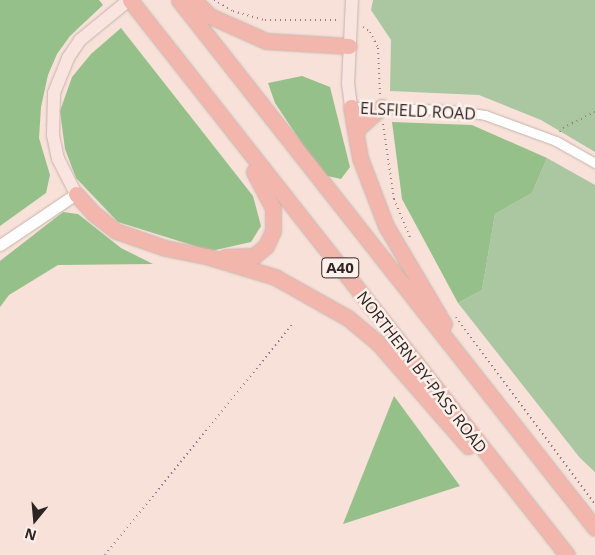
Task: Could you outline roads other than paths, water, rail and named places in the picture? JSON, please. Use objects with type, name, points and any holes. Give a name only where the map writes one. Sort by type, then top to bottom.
[{"type":"highway","name":"NORTHERN BY-PASS ROAD","points":[[130,0],[221,118],[567,555]]},
{"type":"highway","name":"A40","points":[[179,0],[595,528]]},
{"type":"highway","points":[[194,0],[210,16],[266,41],[349,46]]},
{"type":"highway","points":[[351,107],[365,174],[386,226],[486,390]]},
{"type":"highway","points":[[355,131],[382,107]]},
{"type":"highway","points":[[206,256],[254,256],[266,246],[273,231],[273,208],[264,188],[221,118]]},
{"type":"highway","points":[[76,194],[93,213],[116,230],[165,248],[206,256],[275,277],[348,318],[378,343],[496,478],[551,535]]},
{"type":"main road","points":[[76,194],[58,160],[51,117],[54,93],[68,58],[93,28],[130,0]]},
{"type":"main road","points":[[351,107],[349,46],[352,0]]},
{"type":"street","name":"ELSFIELD ROAD","points":[[351,107],[450,110],[486,115],[556,141],[595,163]]},
{"type":"street","points":[[0,245],[76,194]]}]
